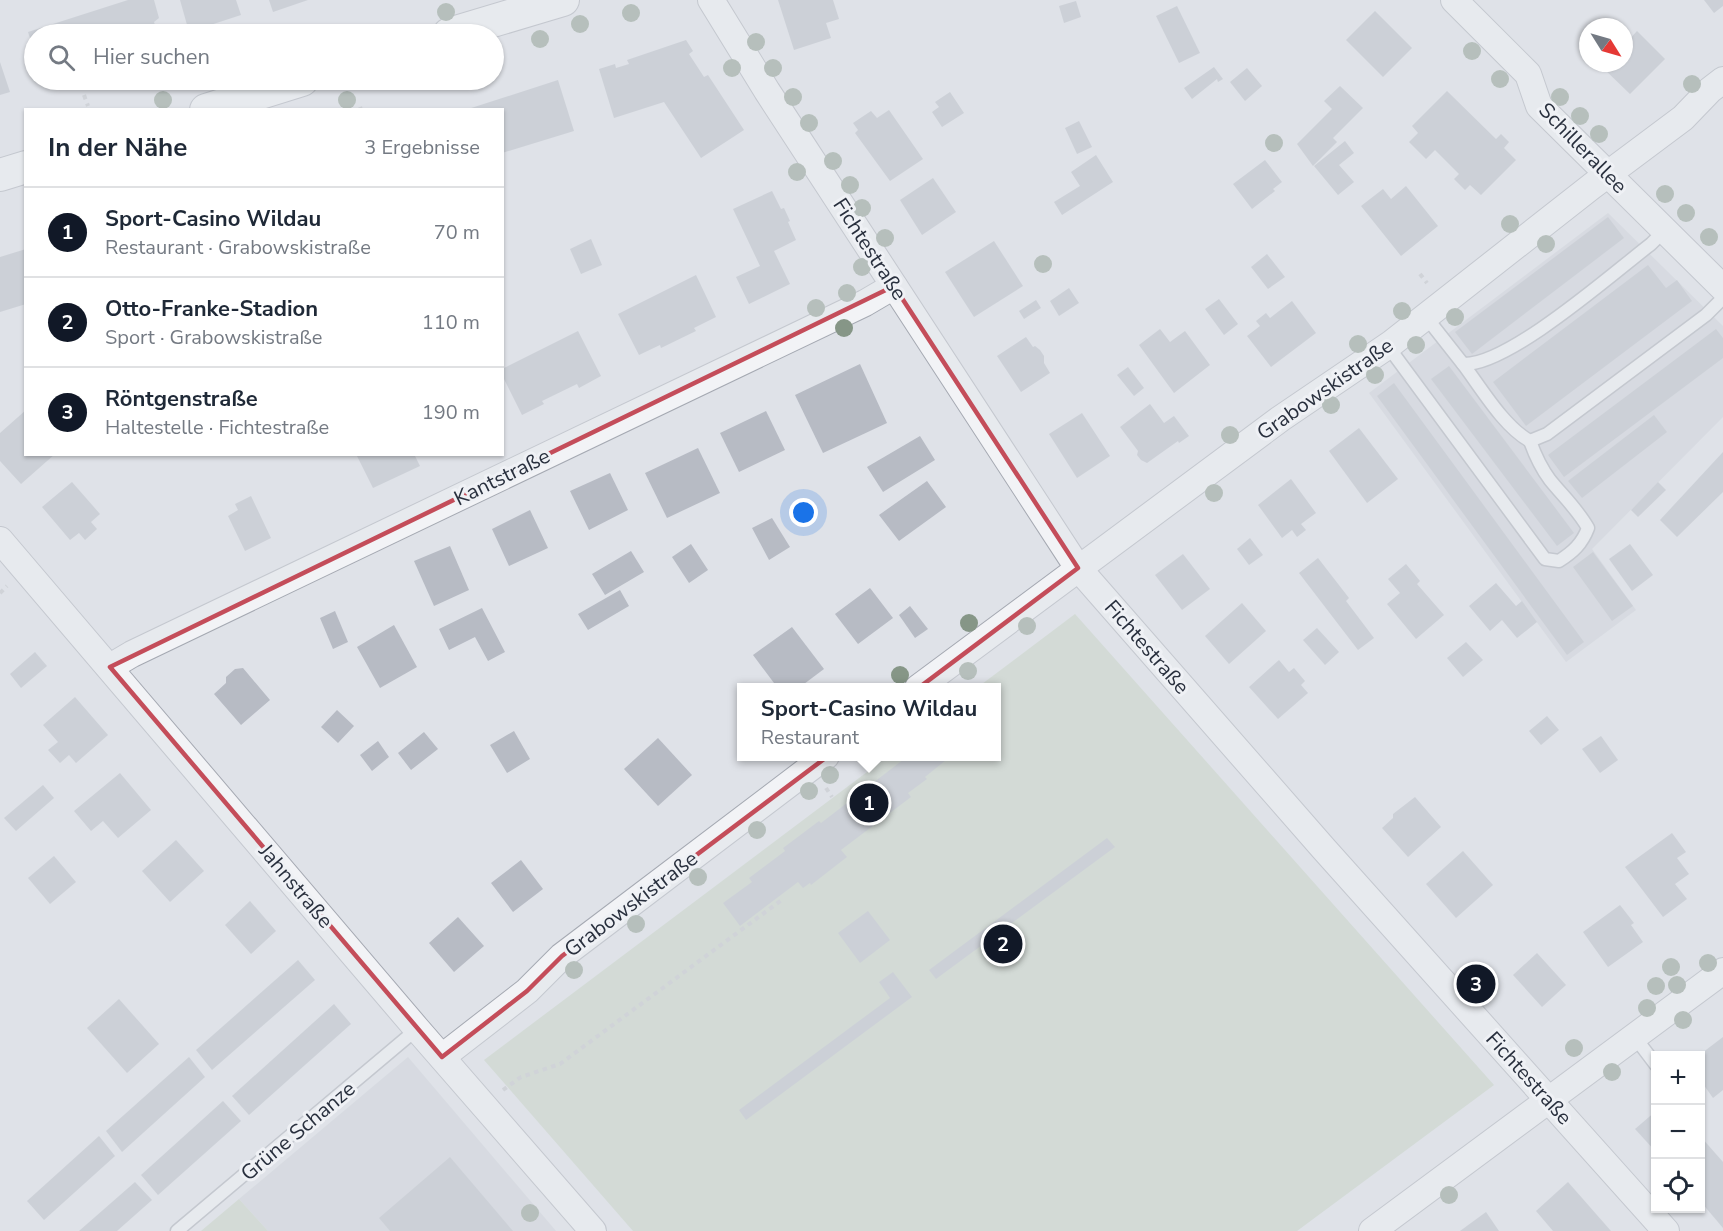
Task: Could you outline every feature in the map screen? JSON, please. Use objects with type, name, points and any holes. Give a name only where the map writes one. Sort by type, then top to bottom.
[{"type":"street","points":[[483,24],[563,0]]},
{"type":"street","name":"Fichtestraße","points":[[711,0],[767,91],[1078,568],[1324,849],[1666,1231]]},
{"type":"street","name":"Schillerallee","points":[[1454,0],[1528,74],[1539,106],[1723,288]]},
{"type":"street","name":"Grabowskistraße","points":[[923,683],[1280,419],[1426,317],[1683,118],[1723,80]]},
{"type":"street","points":[[212,108],[270,90]]},
{"type":"street","points":[[0,175],[24,168]]},
{"type":"street","name":"Kantstraße","points":[[110,668],[142,648],[865,303],[894,286]]},
{"type":"street","name":"Jahnstraße","points":[[0,540],[417,1029],[593,1231]]},
{"type":"street","name":"Grabowskistraße","points":[[442,1057],[527,991],[562,956],[819,761]]},
{"type":"street","points":[[1372,1231],[1723,971]]},
{"type":"lane","points":[[1463,364],[1474,364],[1496,357],[1516,345],[1651,244],[1664,231]]},
{"type":"lane","points":[[1530,441],[1547,434],[1566,420],[1706,315],[1723,298]]},
{"type":"lane","points":[[1387,345],[1545,559],[1559,561],[1576,550],[1588,528],[1582,517],[1549,478],[1535,456],[1530,441],[1520,436],[1514,429],[1426,317]]},
{"type":"lane","name":"Grüne Schanze","points":[[177,1231],[417,1029]]},
{"type":"lane","points":[[1634,1036],[1651,1058]]},
{"type":"path","points":[[84,95],[88,106]]},
{"type":"path","points":[[498,1094],[521,1077],[560,1064],[783,899]]},
{"type":"highlighted area","points":[[894,286],[1078,568],[562,956],[527,991],[442,1057],[110,667]]},
{"type":"shaded area","points":[[1608,213],[1723,326],[1723,417],[1592,549],[1636,610],[1566,662],[1369,393]]},
{"type":"shaded area","points":[[408,1057],[556,1231],[268,1231],[239,1199]]},
{"type":"green space","points":[[1075,614],[1494,1085],[1297,1231],[633,1231],[484,1060],[882,761],[1001,761],[1001,683],[983,683]]},
{"type":"green space","points":[[239,1199],[268,1231],[201,1231]]},
{"type":"building","points":[[128,0],[154,0],[159,18],[155,24],[53,24]]},
{"type":"building","points":[[180,0],[236,0],[241,15],[213,24],[187,24]]},
{"type":"building","points":[[269,0],[308,0],[273,12]]},
{"type":"building","points":[[778,0],[833,0],[839,19],[826,23],[831,38],[794,50]]},
{"type":"building","points":[[1704,0],[1723,0],[1723,6],[1714,13]]},
{"type":"building","points":[[1076,1],[1081,17],[1064,23],[1059,6]]},
{"type":"building","points":[[1177,6],[1200,53],[1179,63],[1156,16]]},
{"type":"building","points":[[1375,11],[1412,48],[1383,77],[1346,40]]},
{"type":"building","points":[[1637,31],[1665,59],[1630,94],[1607,72],[1633,72],[1633,35]]},
{"type":"building","points":[[686,40],[693,51],[689,54],[704,77],[708,75],[744,130],[701,158],[664,102],[614,118],[599,69],[615,64],[616,68],[629,64],[627,60]]},
{"type":"building","points":[[0,62],[10,92],[0,95]]},
{"type":"building","points":[[1214,67],[1223,79],[1218,82],[1217,79],[1192,99],[1184,88]]},
{"type":"building","points":[[1247,68],[1262,86],[1245,101],[1230,82]]},
{"type":"building","points":[[558,80],[574,131],[504,152],[504,108],[471,108]]},
{"type":"building","points":[[1340,86],[1363,108],[1333,138],[1337,142],[1313,166],[1297,144],[1332,109],[1324,101]]},
{"type":"building","points":[[1447,91],[1496,139],[1501,134],[1509,142],[1504,148],[1516,160],[1481,195],[1470,185],[1465,190],[1454,179],[1459,174],[1435,150],[1426,159],[1409,142],[1418,133],[1412,126]]},
{"type":"building","points":[[950,92],[964,113],[942,127],[932,112],[939,107],[935,102]]},
{"type":"building","points":[[889,110],[923,159],[890,181],[855,133],[858,130],[853,123],[871,111],[877,118]]},
{"type":"building","points":[[1079,121],[1092,147],[1077,154],[1065,128]]},
{"type":"building","points":[[1345,141],[1354,153],[1339,165],[1354,182],[1338,195],[1314,166]]},
{"type":"building","points":[[1096,155],[1113,182],[1062,215],[1054,202],[1080,186],[1071,172]]},
{"type":"building","points":[[1265,160],[1282,182],[1273,189],[1275,191],[1252,209],[1233,184]]},
{"type":"building","points":[[933,178],[956,212],[922,235],[900,200]]},
{"type":"building","points":[[1406,186],[1438,226],[1401,256],[1361,206],[1383,189],[1391,199]]},
{"type":"building","points":[[772,191],[781,209],[784,208],[796,240],[774,251],[790,284],[749,304],[736,277],[760,266],[733,209]]},
{"type":"building","points":[[1608,217],[1624,238],[1472,354],[1455,332]]},
{"type":"building","points":[[591,239],[602,265],[581,274],[570,249]]},
{"type":"building","points":[[994,241],[1023,286],[974,317],[945,272]]},
{"type":"building","points":[[24,250],[24,305],[0,312],[0,257]]},
{"type":"building","points":[[1267,254],[1285,277],[1268,289],[1251,267]]},
{"type":"building","points":[[1648,265],[1666,288],[1677,280],[1692,301],[1526,426],[1493,382]]},
{"type":"building","points":[[696,275],[716,317],[694,328],[696,331],[661,348],[660,345],[639,355],[618,314]]},
{"type":"building","points":[[1069,288],[1079,303],[1059,316],[1050,301]]},
{"type":"building","points":[[1219,299],[1238,324],[1224,335],[1205,309]]},
{"type":"building","points":[[1036,300],[1041,308],[1024,319],[1019,311]]},
{"type":"building","points":[[1292,301],[1316,333],[1271,367],[1247,336],[1260,326],[1256,321],[1266,313],[1270,318]]},
{"type":"building","points":[[1160,329],[1170,342],[1185,331],[1210,365],[1174,393],[1139,345]]},
{"type":"building","points":[[1716,329],[1723,338],[1723,358],[1564,477],[1548,455]]},
{"type":"building","points":[[578,331],[601,376],[579,388],[577,384],[542,401],[544,404],[522,415],[504,379],[504,368]]},
{"type":"building","points":[[1026,337],[1044,356],[1044,363],[1050,373],[1021,392],[997,356]]},
{"type":"building","points":[[860,364],[887,423],[823,453],[795,395]]},
{"type":"building","points":[[1449,366],[1574,533],[1557,546],[1431,379]]},
{"type":"building","points":[[1128,367],[1144,388],[1134,396],[1117,375]]},
{"type":"building","points":[[1394,383],[1584,642],[1567,655],[1377,396]]},
{"type":"building","points":[[1150,404],[1164,423],[1174,416],[1189,436],[1147,463],[1137,455],[1138,451],[1120,427]]},
{"type":"building","points":[[766,411],[785,450],[739,472],[720,433]]},
{"type":"building","points":[[24,412],[24,456],[53,456],[21,484],[0,461],[0,433]]},
{"type":"building","points":[[1082,413],[1110,456],[1077,478],[1049,434]]},
{"type":"building","points":[[1654,415],[1667,432],[1582,498],[1568,481]]},
{"type":"building","points":[[1359,428],[1398,479],[1367,503],[1329,451]]},
{"type":"building","points":[[920,436],[935,460],[883,492],[867,467]]},
{"type":"building","points":[[698,448],[720,493],[667,518],[645,473]]},
{"type":"building","points":[[1723,452],[1723,492],[1677,537],[1660,520]]},
{"type":"building","points":[[357,456],[415,456],[420,466],[373,488]]},
{"type":"building","points":[[610,473],[628,510],[589,530],[570,491]]},
{"type":"building","points":[[1291,479],[1316,513],[1301,524],[1306,530],[1297,537],[1292,530],[1282,538],[1258,505]]},
{"type":"building","points":[[927,481],[946,507],[899,541],[879,515]]},
{"type":"building","points":[[72,482],[100,514],[91,522],[97,529],[85,540],[79,533],[70,540],[42,507]]},
{"type":"building","points":[[1658,482],[1666,490],[1638,517],[1631,510]]},
{"type":"building","points":[[251,496],[271,538],[245,551],[228,516],[238,510],[235,504]]},
{"type":"building","points":[[530,510],[548,548],[509,566],[492,529]]},
{"type":"building","points":[[772,518],[790,547],[769,560],[752,528]]},
{"type":"building","points":[[1250,538],[1263,555],[1249,565],[1237,549]]},
{"type":"building","points":[[691,544],[708,570],[689,583],[672,557]]},
{"type":"building","points":[[1630,544],[1653,575],[1632,591],[1609,559]]},
{"type":"building","points":[[450,546],[469,590],[434,606],[414,561]]},
{"type":"building","points":[[631,551],[644,572],[605,595],[592,574]]},
{"type":"building","points":[[1593,552],[1633,606],[1612,621],[1573,567]]},
{"type":"building","points":[[1183,554],[1210,589],[1182,610],[1155,575]]},
{"type":"building","points":[[1318,558],[1349,598],[1346,601],[1374,638],[1358,650],[1299,573]]},
{"type":"building","points":[[1406,564],[1420,581],[1417,584],[1444,615],[1416,639],[1387,604],[1400,593],[1388,579]]},
{"type":"building","points":[[1496,583],[1516,606],[1522,601],[1537,622],[1517,638],[1502,620],[1490,631],[1469,606]]},
{"type":"building","points":[[870,588],[893,618],[858,644],[835,614]]},
{"type":"building","points":[[620,590],[629,606],[588,630],[578,614]]},
{"type":"building","points":[[1242,603],[1266,631],[1229,664],[1205,636]]},
{"type":"building","points":[[910,606],[928,629],[915,638],[899,615]]},
{"type":"building","points":[[482,608],[505,652],[488,661],[475,637],[449,650],[439,629]]},
{"type":"building","points":[[335,611],[348,642],[333,649],[320,618]]},
{"type":"building","points":[[394,625],[417,667],[380,688],[357,647]]},
{"type":"building","points":[[792,627],[824,669],[805,683],[774,683],[753,655]]},
{"type":"building","points":[[1317,628],[1339,652],[1325,665],[1303,640]]},
{"type":"building","points":[[1466,642],[1483,660],[1463,677],[1447,658]]},
{"type":"building","points":[[35,652],[47,666],[21,688],[10,674]]},
{"type":"building","points":[[1279,660],[1289,672],[1294,668],[1305,681],[1301,685],[1308,693],[1278,719],[1249,687]]},
{"type":"building","points":[[243,668],[270,700],[241,725],[214,694],[226,683],[226,677],[235,669]]},
{"type":"building","points":[[75,697],[108,735],[76,763],[69,755],[60,763],[48,750],[58,742],[43,725]]},
{"type":"building","points":[[337,710],[354,726],[338,743],[321,727]]},
{"type":"building","points":[[1547,716],[1559,730],[1541,745],[1529,731]]},
{"type":"building","points":[[514,731],[530,759],[507,773],[490,745]]},
{"type":"building","points":[[424,732],[438,749],[411,770],[398,753]]},
{"type":"building","points":[[1601,736],[1618,760],[1600,773],[1582,749]]},
{"type":"building","points":[[658,738],[692,775],[658,806],[624,769]]},
{"type":"building","points":[[378,741],[389,757],[372,771],[360,755]]},
{"type":"building","points":[[902,761],[945,761],[925,777],[927,779],[908,793],[911,797],[841,850],[847,857],[811,885],[810,883],[803,888],[798,882],[740,926],[723,903],[752,882],[749,878],[785,851],[783,848],[819,821],[821,823]]},
{"type":"building","points":[[120,773],[151,810],[118,838],[103,821],[91,831],[74,811]]},
{"type":"building","points":[[43,785],[54,798],[16,831],[4,818]]},
{"type":"building","points":[[1415,797],[1441,827],[1408,857],[1382,828],[1393,818],[1393,814]]},
{"type":"building","points":[[1672,833],[1686,852],[1677,858],[1689,874],[1675,884],[1687,899],[1663,917],[1625,867]]},
{"type":"building","points":[[1107,838],[1115,847],[936,979],[929,970]]},
{"type":"building","points":[[176,840],[204,871],[170,902],[142,871]]},
{"type":"building","points":[[1463,851],[1493,885],[1456,918],[1426,884]]},
{"type":"building","points":[[54,856],[76,882],[50,904],[28,878]]},
{"type":"building","points":[[521,860],[543,889],[513,912],[491,883]]},
{"type":"building","points":[[250,901],[276,931],[251,954],[225,925]]},
{"type":"building","points":[[1620,905],[1634,923],[1631,925],[1643,942],[1608,967],[1583,932]]},
{"type":"building","points":[[868,911],[890,940],[860,963],[838,933]]},
{"type":"building","points":[[458,917],[484,946],[454,972],[429,943]]},
{"type":"building","points":[[1537,953],[1566,985],[1542,1007],[1513,975]]},
{"type":"building","points":[[298,960],[315,980],[212,1070],[196,1050]]},
{"type":"building","points":[[893,972],[912,997],[746,1120],[739,1110],[890,998],[879,982]]},
{"type":"building","points":[[119,999],[159,1044],[127,1073],[87,1028]]},
{"type":"building","points":[[334,1004],[351,1024],[249,1115],[232,1096]]},
{"type":"building","points":[[1723,1037],[1723,1090],[1713,1098],[1705,1087],[1705,1051]]},
{"type":"building","points":[[189,1057],[205,1077],[122,1152],[106,1131]]},
{"type":"building","points":[[223,1101],[241,1121],[158,1195],[141,1175]]},
{"type":"building","points":[[1651,1115],[1651,1147],[1635,1129]]},
{"type":"building","points":[[99,1136],[115,1156],[44,1220],[27,1201]]},
{"type":"building","points":[[1705,1142],[1723,1162],[1723,1228],[1705,1207]]},
{"type":"building","points":[[450,1157],[513,1231],[390,1231],[379,1218]]},
{"type":"building","points":[[135,1182],[152,1200],[117,1231],[79,1231]]},
{"type":"building","points":[[1568,1182],[1611,1231],[1553,1231],[1536,1211]]},
{"type":"building","points":[[1486,1212],[1499,1231],[1460,1231]]},
{"type":"place","name":"Sport-Casino Wildau","points":[[869,803]]},
{"type":"place","name":"Otto-Franke-Stadion","points":[[1003,944]]},
{"type":"place","name":"Röntgenstraße","points":[[1476,984]]}]
